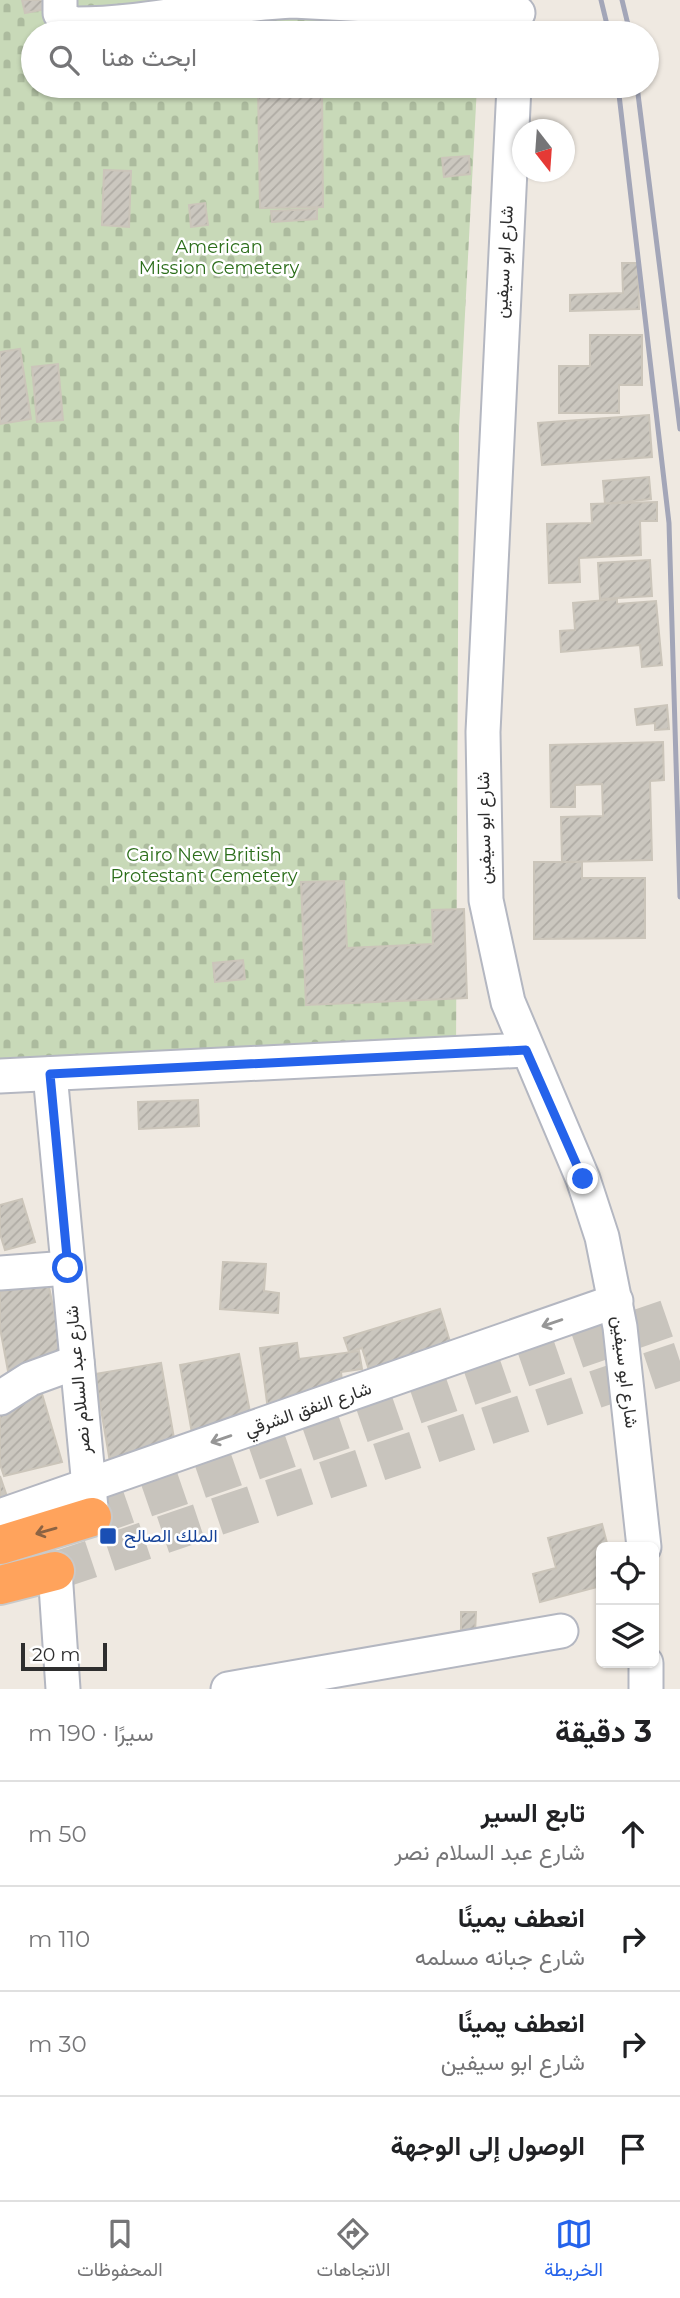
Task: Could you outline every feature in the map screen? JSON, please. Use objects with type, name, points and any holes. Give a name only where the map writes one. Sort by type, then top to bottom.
[{"type":"highway","points":[[0,1545],[90,1502]]},
{"type":"highway","points":[[0,1585],[55,1570]]},
{"type":"street","points":[[60,0],[60,13],[66,21]]},
{"type":"street","points":[[141,21],[173,8],[293,1],[517,15]]},
{"type":"street","name":"شارع ابو سيفين","points":[[512,98],[483,732],[486,900],[508,1002],[526,1050],[583,1179],[602,1237],[616,1301],[643,1542]]},
{"type":"street","points":[[0,1076],[526,1050]]},
{"type":"street","name":"شارع عبد السلام نصر","points":[[50,1074],[90,1502]]},
{"type":"street","points":[[0,1273],[68,1268]]},
{"type":"street","name":"شارع النفق الشرقي","points":[[0,1516],[90,1502],[616,1301]]},
{"type":"street","points":[[0,1398],[30,1379],[77,1362]]},
{"type":"street","points":[[55,1570],[63,1689]]},
{"type":"street","points":[[228,1689],[561,1631]]},
{"type":"street","points":[[646,1668],[646,1689]]},
{"type":"green space","points":[[0,0],[482,0],[481,21],[21,21],[21,98],[476,98],[459,428],[456,1054],[0,1076]]},
{"type":"building","points":[[22,0],[49,0],[51,8],[25,13]]},
{"type":"building","points":[[258,98],[322,98],[323,207],[260,208]]},
{"type":"building","points":[[469,156],[470,174],[444,177],[442,158]]},
{"type":"building","points":[[104,170],[131,171],[129,227],[102,225]]},
{"type":"building","points":[[205,203],[208,225],[191,227],[189,205]]},
{"type":"building","points":[[317,209],[317,219],[272,222],[271,211]]},
{"type":"building","points":[[622,263],[638,263],[639,309],[570,311],[570,295],[623,293]]},
{"type":"building","points":[[590,335],[642,335],[642,385],[619,385],[619,413],[559,413],[559,366],[590,366]]},
{"type":"building","points":[[20,349],[31,419],[0,424],[0,352]]},
{"type":"building","points":[[58,364],[63,420],[37,422],[32,367]]},
{"type":"building","points":[[649,415],[652,457],[542,465],[538,423]]},
{"type":"building","points":[[649,477],[651,499],[605,504],[603,481]]},
{"type":"building","points":[[657,502],[657,521],[640,521],[641,555],[579,558],[580,582],[549,583],[547,524],[592,523],[591,504]]},
{"type":"building","points":[[650,560],[652,596],[600,599],[598,563]]},
{"type":"building","points":[[617,599],[617,604],[656,601],[662,665],[642,667],[640,645],[561,652],[560,631],[575,630],[573,603]]},
{"type":"building","points":[[667,705],[669,729],[655,730],[655,723],[637,725],[635,709]]},
{"type":"building","points":[[663,742],[664,780],[650,781],[652,860],[562,862],[561,817],[603,816],[602,784],[575,785],[575,807],[551,807],[550,745]]},
{"type":"building","points":[[534,862],[582,862],[582,878],[645,878],[645,938],[534,939]]},
{"type":"building","points":[[344,881],[347,948],[433,944],[432,910],[464,909],[467,998],[306,1005],[301,882]]},
{"type":"building","points":[[243,960],[245,979],[215,982],[213,963]]},
{"type":"building","points":[[198,1100],[199,1126],[139,1129],[138,1102]]},
{"type":"building","points":[[22,1199],[35,1242],[5,1250],[0,1234],[0,1205]]},
{"type":"building","points":[[223,1262],[266,1264],[264,1291],[279,1293],[278,1313],[220,1309]]},
{"type":"building","points":[[48,1282],[64,1361],[8,1371],[0,1328],[0,1292]]},
{"type":"building","points":[[440,1309],[455,1358],[373,1383],[362,1348],[349,1352],[344,1338]]},
{"type":"building","points":[[297,1343],[299,1359],[359,1351],[362,1369],[341,1372],[344,1399],[268,1410],[260,1348]]},
{"type":"building","points":[[239,1354],[253,1428],[193,1439],[180,1365]]},
{"type":"building","points":[[161,1363],[176,1450],[110,1462],[95,1374]]},
{"type":"building","points":[[35,1370],[62,1462],[4,1476],[0,1464],[0,1405]]},
{"type":"building","points":[[0,1476],[13,1514],[0,1518]]},
{"type":"building","points":[[602,1524],[607,1542],[596,1542],[596,1587],[540,1602],[533,1574],[556,1568],[548,1538]]},
{"type":"building","points":[[461,1612],[476,1612],[475,1633],[461,1633]]},
{"type":"tunnel","points":[[92,1517],[680,1314]]},
{"type":"tunnel","points":[[55,1571],[680,1361]]},
{"type":"railway","points":[[601,0],[606,21]]},
{"type":"railway","points":[[622,0],[627,21]]},
{"type":"railway","points":[[619,98],[669,523],[680,897]]},
{"type":"railway","points":[[639,98],[680,429]]},
{"type":"place","name":"الملك الصالح","points":[[108,1536]]},
{"type":"route","points":[[68,1268],[50,1074],[526,1050],[583,1179]]},
{"type":"park label","name":"American Mission Cemetery","points":[[219,257]]},
{"type":"park label","name":"Cairo New British Protestant Cemetery","points":[[204,865]]}]
